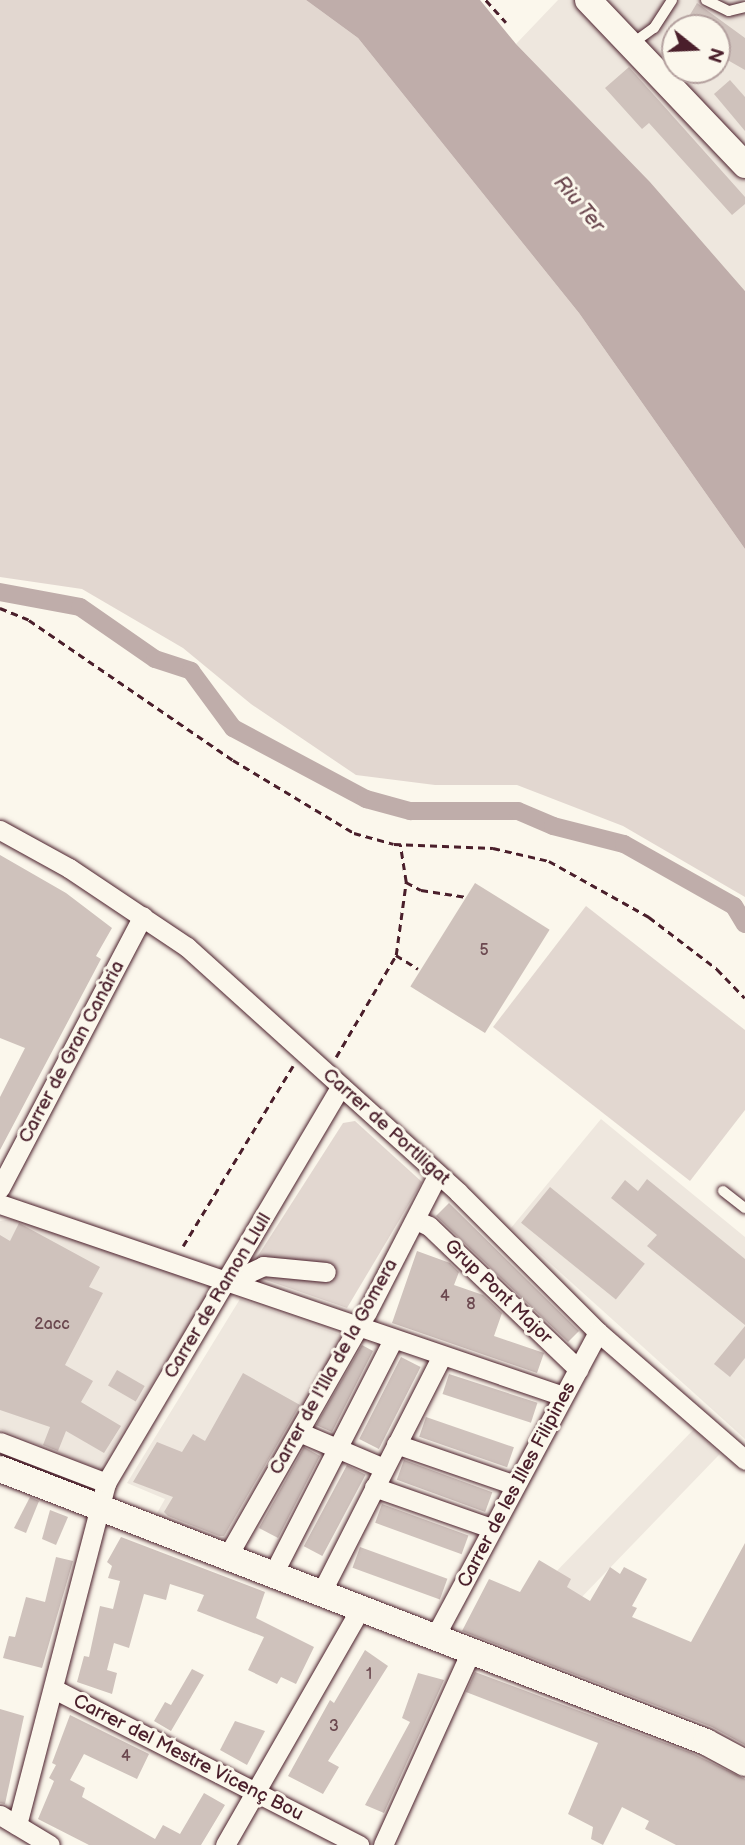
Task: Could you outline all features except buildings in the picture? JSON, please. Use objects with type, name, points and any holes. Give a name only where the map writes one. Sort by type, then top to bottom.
[{"type":"street","points":[[588,0],[745,165]]},
{"type":"street","name":"Carrer de Portlligat","points":[[0,830],[144,916],[187,947],[341,1086],[598,1332],[745,1460]]},
{"type":"street","name":"Carrer de Gran Canària","points":[[0,1188],[144,916]]},
{"type":"street","name":"Carrer de Ramon Llull","points":[[8,1820],[54,1689],[104,1495],[341,1086]]},
{"type":"street","name":"Carrer de l'Illa de la Gomera","points":[[227,1557],[358,1326],[437,1176]]},
{"type":"street","points":[[0,1204],[441,1357],[563,1396]]},
{"type":"street","name":"Grup Pont Major","points":[[416,1220],[429,1226],[578,1369]]},
{"type":"street","points":[[227,1283],[263,1266],[327,1272]]},
{"type":"street","name":"Carrer de les Illes Filipines","points":[[435,1639],[491,1528],[598,1332]]},
{"type":"street","points":[[273,1574],[393,1339]]},
{"type":"street","points":[[321,1593],[441,1357]]},
{"type":"street","points":[[299,1432],[339,1446],[384,1468]]},
{"type":"street","points":[[0,1442],[227,1557],[706,1742],[745,1763]]},
{"type":"street","points":[[397,1444],[514,1485]]},
{"type":"street","points":[[0,1469],[104,1495]]},
{"type":"street","points":[[374,1487],[491,1528]]},
{"type":"street","points":[[225,1845],[360,1608]]},
{"type":"street","points":[[383,1845],[470,1653]]},
{"type":"street","name":"Carrer del Mestre Vicenç Bou","points":[[54,1689],[359,1845]]},
{"type":"street","points":[[8,1820],[50,1845]]},
{"type":"lane","points":[[631,45],[654,28],[672,0]]},
{"type":"lane","points":[[706,0],[729,11],[745,7]]},
{"type":"lane","points":[[723,1191],[745,1208]]},
{"type":"path","points":[[486,0],[506,22]]},
{"type":"path","points":[[0,608],[29,620],[233,760],[354,833],[400,844],[493,848],[549,862],[649,917],[708,962],[745,998]]},
{"type":"path","points":[[332,1062],[396,955],[407,882],[400,844]]},
{"type":"path","points":[[407,882],[421,890],[466,897]]},
{"type":"path","points":[[396,955],[418,969]]},
{"type":"path","points":[[173,1264],[297,1061]]},
{"type":"shaded area","points":[[0,0],[306,0],[358,38],[579,313],[745,549],[745,897],[623,826],[517,785],[435,785],[356,775],[251,704],[183,648],[82,589],[0,577]]},
{"type":"shaded area","points":[[558,0],[745,0],[745,291],[650,182],[516,44]]},
{"type":"shaded area","points":[[586,906],[745,1030],[745,1110],[690,1181],[493,1027]]},
{"type":"shaded area","points":[[601,1119],[745,1237],[745,1439],[511,1228]]},
{"type":"shaded area","points":[[355,1121],[422,1182],[347,1308],[260,1278],[253,1272],[254,1262],[343,1123]]},
{"type":"shaded area","points":[[17,1218],[213,1286],[99,1469],[0,1429],[0,1221]]},
{"type":"shaded area","points":[[240,1299],[344,1336],[223,1540],[156,1515],[165,1499],[127,1483]]},
{"type":"shaded area","points":[[694,1429],[720,1454],[527,1653],[502,1628]]},
{"type":"water","name":"Riu Ter","points":[[306,0],[480,0],[516,44],[650,182],[745,291],[745,549],[579,313],[358,38]]},
{"type":"waterway","points":[[0,592],[80,607],[155,659],[191,671],[233,728],[366,799],[410,811],[518,811],[553,826],[624,844],[734,906],[745,924]]}]
